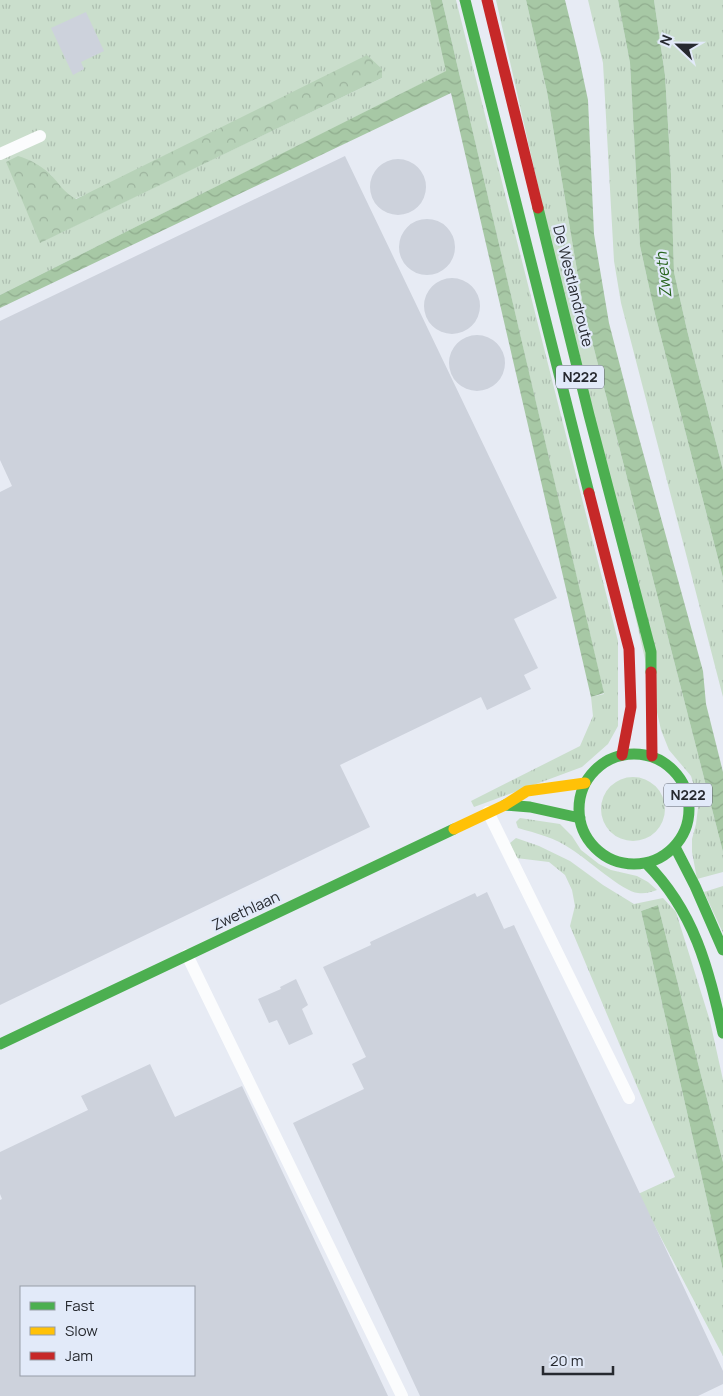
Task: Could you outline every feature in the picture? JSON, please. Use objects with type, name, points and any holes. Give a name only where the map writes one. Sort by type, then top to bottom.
[{"type":"main road","name":"N222","points":[[465,0],[628,649],[631,707],[622,755]]},
{"type":"main road","name":"De Westlandroute","points":[[487,0],[650,652],[652,756]]},
{"type":"main road","name":"N222","points":[[637,753],[652,756],[668,765],[681,778],[688,795],[690,814],[688,823],[685,832],[675,847],[662,857],[646,863],[628,864],[619,862],[603,855],[586,835],[580,818],[580,800],[586,783],[600,765],[622,755],[637,753]]},
{"type":"main road","name":"Zwethlaan","points":[[0,1044],[505,805],[527,791],[586,783]]},
{"type":"main road","name":"Zwethlaan","points":[[505,805],[530,806],[580,818]]},
{"type":"main road","points":[[675,847],[723,950]]},
{"type":"main road","points":[[646,863],[671,891],[688,919],[704,959],[723,1033]]},
{"type":"lane","points":[[0,154],[40,136]]},
{"type":"lane","points":[[488,812],[629,1098]]},
{"type":"lane","points":[[186,955],[402,1396]]},
{"type":"green space","points":[[0,0],[433,0],[447,71],[0,295]],"holes":[[[382,69],[382,78],[41,242],[50,174],[66,194],[75,199]]]},
{"type":"green space","points":[[442,0],[456,0],[618,641],[618,726],[608,744],[582,767],[474,807],[471,801],[580,746],[593,716],[591,697],[604,694]]},
{"type":"green space","points":[[496,0],[526,0],[547,92],[583,306],[723,852],[723,872],[697,879],[692,852],[692,839],[698,808],[696,792],[691,776],[669,750],[661,730]]},
{"type":"green space","points":[[588,0],[618,0],[630,63],[640,246],[655,314],[723,578],[723,697],[621,303],[614,261],[603,63]]},
{"type":"green space","points":[[654,0],[723,0],[723,470],[674,272],[665,75]]},
{"type":"green space","points":[[367,55],[382,69],[382,78],[40,243],[6,162],[18,156],[35,163],[50,174],[65,191],[76,199]]},
{"type":"green space","points":[[633,777],[651,783],[659,791],[665,809],[659,827],[651,835],[633,841],[615,835],[607,827],[601,809],[607,791],[615,783]]},
{"type":"green space","points":[[520,818],[560,824],[572,836],[581,850],[599,864],[611,870],[637,876],[657,890],[641,893],[623,887],[565,845],[545,836],[518,828],[516,822]]},
{"type":"green space","points":[[516,838],[539,846],[570,861],[603,885],[634,904],[663,898],[676,912],[710,1021],[723,1080],[723,1162],[658,905],[641,911],[723,1270],[723,1356],[638,1194],[675,1177],[570,926],[575,906],[572,890],[565,875],[549,862],[516,858],[510,843]]},
{"type":"green space","points":[[723,886],[723,933],[704,892]]},
{"type":"water","points":[[430,0],[442,0],[604,693],[591,697],[451,93],[0,308],[0,295],[446,71]]},
{"type":"water","points":[[526,0],[565,0],[578,53],[588,100],[594,234],[609,323],[703,671],[706,704],[723,772],[723,852],[583,306],[547,92]]},
{"type":"water","name":"Zweth","points":[[618,0],[654,0],[665,75],[674,272],[723,470],[723,578],[655,314],[640,246],[630,63]]},
{"type":"water","points":[[658,905],[723,1162],[723,1270],[641,911]]},
{"type":"building","points":[[86,12],[104,51],[81,62],[84,69],[73,75],[51,28]]},
{"type":"building","points":[[345,156],[557,598],[514,619],[538,668],[524,675],[531,689],[487,710],[481,697],[340,765],[370,827],[0,1005],[0,492],[12,486],[0,460],[0,321]]},
{"type":"building","points":[[392,159],[404,159],[418,167],[426,181],[424,198],[418,207],[404,215],[392,215],[382,210],[375,203],[370,193],[370,181],[375,171],[382,164]]},
{"type":"building","points":[[421,219],[433,219],[443,223],[451,231],[455,247],[451,263],[443,271],[433,275],[421,275],[411,271],[403,263],[399,253],[399,241],[403,231],[411,223]]},
{"type":"building","points":[[446,278],[458,278],[472,286],[480,300],[478,317],[472,326],[458,334],[446,334],[436,329],[429,322],[424,312],[424,300],[429,290],[436,283]]},
{"type":"building","points":[[471,335],[483,335],[497,343],[505,357],[503,374],[497,383],[483,391],[471,391],[461,386],[454,379],[449,369],[449,357],[454,347],[461,340]]},
{"type":"building","points":[[487,892],[504,929],[514,925],[723,1371],[723,1384],[698,1396],[420,1396],[293,1123],[364,1089],[352,1064],[366,1057],[323,967],[371,945],[370,942],[475,893],[477,897]]},
{"type":"building","points":[[296,979],[308,1005],[302,1009],[313,1034],[289,1045],[277,1020],[269,1023],[258,999],[281,989],[280,987]]},
{"type":"building","points":[[150,1064],[175,1117],[242,1086],[388,1396],[0,1396],[0,1200],[2,1199],[0,1194],[0,1152],[88,1110],[81,1096]]},
{"type":"traffic: fast","points":[[465,0],[589,493]]},
{"type":"traffic: fast","points":[[538,208],[589,415],[651,652],[651,672]]},
{"type":"traffic: fast","points":[[634,754],[655,758],[673,770],[685,788],[689,809],[685,830],[673,848],[655,860],[634,864],[613,860],[595,848],[583,830],[579,809],[583,788],[595,770],[613,758],[634,754]]},
{"type":"traffic: fast","points":[[505,805],[530,807],[580,818]]},
{"type":"traffic: fast","points":[[0,1044],[454,829]]},
{"type":"traffic: fast","points":[[675,847],[695,886],[723,950]]},
{"type":"traffic: fast","points":[[646,863],[677,901],[688,921],[712,986],[723,1033]]},
{"type":"traffic: slow","points":[[454,829],[505,805],[527,791],[585,783]]},
{"type":"traffic: jam","points":[[487,0],[538,208]]},
{"type":"traffic: jam","points":[[589,493],[629,649],[631,707],[622,755]]},
{"type":"traffic: jam","points":[[651,672],[652,756]]}]
